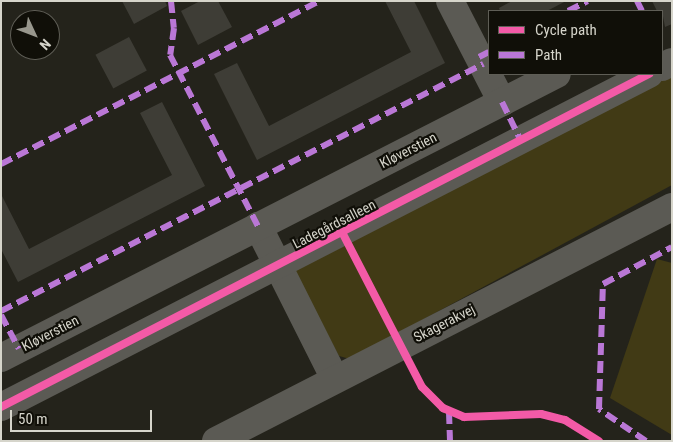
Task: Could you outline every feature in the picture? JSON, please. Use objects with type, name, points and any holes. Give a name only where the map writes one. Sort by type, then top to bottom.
[{"type":"street","points":[[450,1],[488,75]]},
{"type":"street","points":[[488,75],[502,102]]},
{"type":"street","name":"Kløverstien","points":[[1,358],[556,75]]},
{"type":"street","name":"Ladegårdsalleen","points":[[1,406],[279,266],[647,75]]},
{"type":"street","name":"Skagerakvej","points":[[216,441],[672,207]]},
{"type":"street","points":[[258,226],[335,379]]},
{"type":"shaded area","points":[[672,73],[672,185],[350,359],[339,356],[292,268]]},
{"type":"shaded area","points":[[657,259],[672,263],[672,435],[610,398]]},
{"type":"building","points":[[122,1],[165,1],[167,6],[134,24]]},
{"type":"building","points":[[200,1],[218,1],[232,27],[198,45],[181,11]]},
{"type":"building","points":[[385,1],[414,1],[445,63],[257,160],[214,74],[237,63],[269,126],[411,52]]},
{"type":"building","points":[[512,1],[566,1],[549,10],[500,10],[499,8]]},
{"type":"building","points":[[652,1],[672,1],[672,24],[665,27],[663,10],[656,10]]},
{"type":"building","points":[[129,37],[147,71],[113,88],[95,55]]},
{"type":"building","points":[[162,102],[205,186],[18,282],[1,249],[1,194],[29,249],[172,175],[140,113]]},
{"type":"marked path","points":[[171,1],[174,28],[170,55],[258,226]]},
{"type":"marked path","points":[[1,164],[320,1]]},
{"type":"marked path","points":[[570,10],[588,1]]},
{"type":"marked path","points":[[637,1],[642,10]]},
{"type":"marked path","points":[[479,57],[488,52]]},
{"type":"marked path","points":[[1,311],[483,64]]},
{"type":"marked path","points":[[502,102],[521,141]]},
{"type":"marked path","points":[[646,441],[599,409],[603,284],[672,247]]},
{"type":"marked path","points":[[1,315],[19,349]]},
{"type":"marked path","points":[[449,412],[450,441]]},
{"type":"cycle path","points":[[1,407],[647,75]]},
{"type":"cycle path","points":[[343,234],[422,387],[443,408],[464,417],[541,414],[565,420],[599,441]]}]
